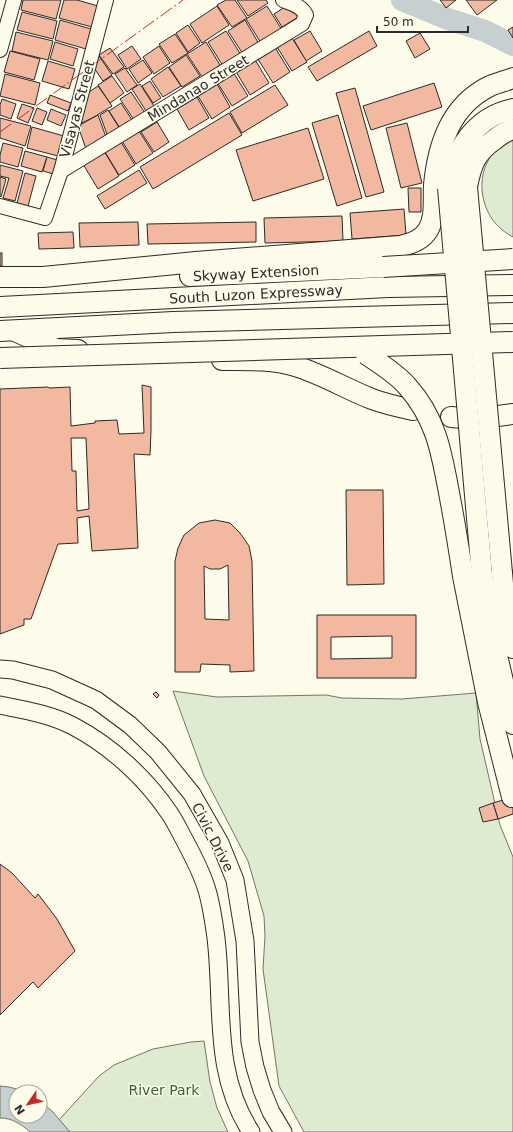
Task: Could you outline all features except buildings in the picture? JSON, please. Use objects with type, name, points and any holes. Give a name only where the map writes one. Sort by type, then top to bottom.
[{"type":"highway","points":[[0,277],[43,277],[196,262],[400,246],[413,243],[422,237],[428,230],[432,219],[434,184],[438,156],[444,135],[455,115],[471,99],[490,86],[513,78]]},
{"type":"highway","points":[[512,797],[488,702],[472,576],[448,188],[455,159],[464,143],[474,130],[503,111],[513,109]]},
{"type":"highway","points":[[513,129],[499,136],[478,154],[470,169],[467,187],[502,573],[508,628],[513,648]]},
{"type":"highway","name":"Skyway Extension","points":[[0,288],[177,276],[513,259]]},
{"type":"highway","points":[[388,287],[513,271]]},
{"type":"highway","name":"South Luzon Expressway","points":[[0,307],[388,287],[513,285]]},
{"type":"highway","name":"South Luzon Expressway","points":[[7,331],[173,322],[513,313]]},
{"type":"highway","points":[[7,331],[56,349],[100,351],[310,344],[337,345],[366,354],[387,369],[406,385],[421,404],[433,426],[442,453],[459,548],[472,576],[492,634],[513,724]]},
{"type":"highway","points":[[0,358],[513,342]]},
{"type":"highway","points":[[0,365],[185,360],[247,360],[271,362],[294,366],[335,382],[371,399],[413,410]]},
{"type":"highway","points":[[451,417],[475,419],[513,414]]},
{"type":"main road","name":"Civic Drive","points":[[0,669],[13,670],[52,680],[96,700],[130,725],[158,752],[192,794],[220,844],[235,880],[245,941],[250,1042],[255,1067],[262,1090],[271,1112],[283,1132]]},
{"type":"main road","name":"Civic Drive","points":[[0,705],[37,712],[72,725],[108,747],[142,779],[170,814],[196,861],[207,888],[216,938],[220,1031],[225,1067],[237,1103],[251,1132]]},
{"type":"street","points":[[0,50],[14,0]]},
{"type":"street","name":"Visayas Street","points":[[0,206],[45,218],[61,171],[106,0]]},
{"type":"street","name":"Mindanao Street","points":[[61,171],[302,24],[306,15],[304,11],[300,7],[283,0]]},
{"type":"green space","points":[[513,138],[513,237],[501,229],[492,219],[486,208],[482,184],[483,173],[487,162],[502,144]]},
{"type":"green space","points":[[173,691],[217,697],[326,695],[342,698],[402,699],[476,693],[480,739],[500,825],[513,857],[513,1132],[304,1132],[279,1086],[263,969],[265,936],[264,916],[248,861],[204,776]]},
{"type":"green space","name":"River Park","points":[[204,1041],[210,1082],[217,1108],[228,1132],[48,1132],[99,1076],[114,1065],[153,1049]]},
{"type":"shaded area","points":[[0,1086],[8,1087],[8,1119],[0,1118]]},
{"type":"shaded area","points":[[48,1108],[70,1132],[30,1132],[20,1124],[48,1124]]},
{"type":"waterway","points":[[402,0],[448,19],[485,31],[513,45]]},
{"type":"power","points":[[0,132],[183,0]]}]
